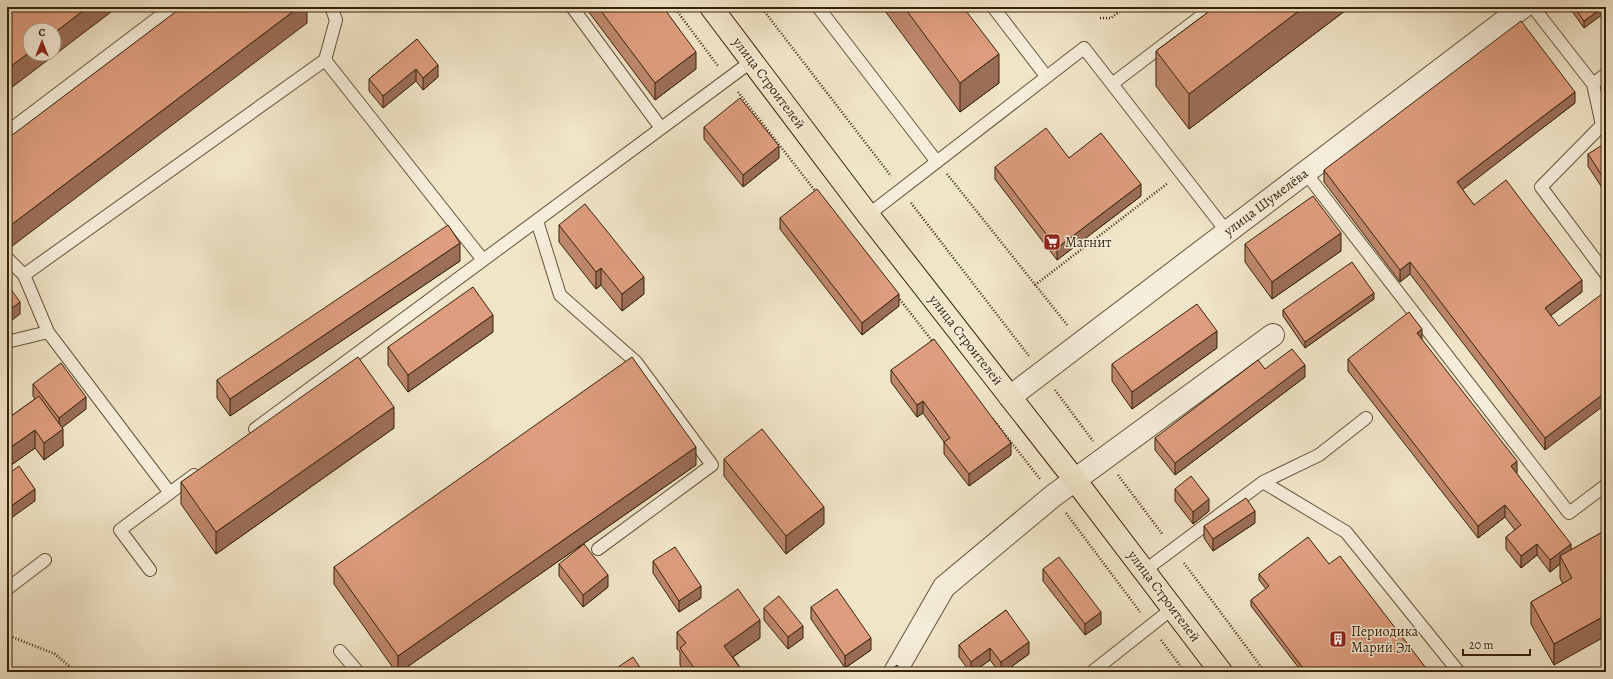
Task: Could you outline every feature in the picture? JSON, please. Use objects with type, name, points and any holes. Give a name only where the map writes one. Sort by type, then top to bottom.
[{"type":"main road","name":"улица Строителей","points":[[711,7],[868,215],[1075,480],[1221,672]]},
{"type":"street","name":"улица Шумелёва","points":[[1010,396],[1523,7]]},
{"type":"street","points":[[895,672],[944,587],[1053,496],[1273,335]]},
{"type":"lane","points":[[7,132],[172,7]]},
{"type":"lane","points":[[24,275],[325,60],[336,20],[331,7]]},
{"type":"lane","points":[[572,7],[661,128]]},
{"type":"lane","points":[[818,7],[937,162]]},
{"type":"lane","points":[[993,7],[1046,76]]},
{"type":"lane","points":[[1112,84],[1213,7]]},
{"type":"lane","points":[[1534,7],[1593,84],[1604,127],[1541,187],[1606,274]]},
{"type":"lane","points":[[868,215],[1084,48],[1227,232]]},
{"type":"lane","points":[[325,60],[483,260]]},
{"type":"lane","points":[[247,436],[752,60]]},
{"type":"lane","points":[[1593,84],[1606,74]]},
{"type":"lane","points":[[1305,172],[1569,513],[1606,485]]},
{"type":"lane","points":[[537,220],[560,295],[636,362],[712,465],[598,549]]},
{"type":"lane","points":[[7,258],[24,275],[48,332],[170,493]]},
{"type":"lane","points":[[7,342],[48,332]]},
{"type":"lane","points":[[1144,571],[1263,482],[1319,455],[1366,418]]},
{"type":"lane","points":[[150,570],[120,530],[202,469]]},
{"type":"lane","points":[[1263,482],[1346,532],[1458,671]]},
{"type":"lane","points":[[7,589],[45,560]]},
{"type":"lane","points":[[1092,672],[1173,608]]},
{"type":"lane","points":[[340,651],[358,672]]},
{"type":"path","points":[[674,7],[820,197]]},
{"type":"path","points":[[761,7],[1042,372],[1265,672]]},
{"type":"path","points":[[1100,18],[1111,18],[1125,7]]},
{"type":"path","points":[[937,162],[1081,342]]},
{"type":"path","points":[[1035,285],[1182,173]]},
{"type":"path","points":[[898,297],[937,347]]},
{"type":"path","points":[[990,415],[1053,496],[1185,672]]},
{"type":"path","points":[[7,635],[55,654],[76,672]]},
{"type":"building","points":[[7,7],[88,7],[62,27],[62,22],[22,22],[22,58],[7,69]]},
{"type":"building","points":[[182,7],[299,7],[7,228],[7,139]]},
{"type":"building","points":[[598,7],[663,7],[696,52],[655,83]]},
{"type":"building","points":[[904,7],[963,7],[999,54],[960,83]]},
{"type":"building","points":[[1215,7],[1304,7],[1189,94],[1156,51]]},
{"type":"building","points":[[1574,7],[1604,7],[1584,21]]},
{"type":"building","points":[[1521,21],[1575,92],[1457,182],[1474,205],[1506,180],[1582,280],[1545,308],[1559,326],[1606,291],[1606,392],[1545,438],[1410,262],[1400,270],[1324,170]]},
{"type":"building","points":[[417,39],[438,65],[423,78],[416,69],[383,96],[369,79]]},
{"type":"building","points":[[740,98],[779,146],[743,175],[704,127]]},
{"type":"building","points":[[1046,128],[1069,158],[1101,133],[1141,184],[1057,248],[995,167]]},
{"type":"building","points":[[1604,144],[1606,148],[1606,182],[1588,154]]},
{"type":"building","points":[[817,189],[899,294],[862,323],[780,218]]},
{"type":"building","points":[[1313,196],[1341,233],[1272,282],[1245,244]]},
{"type":"building","points":[[585,204],[644,277],[622,294],[601,268],[596,272],[559,225]]},
{"type":"building","points":[[448,225],[460,243],[230,399],[217,380]]},
{"type":"building","points":[[1352,262],[1374,293],[1305,342],[1283,310]]},
{"type":"building","points":[[7,284],[20,302],[7,312]]},
{"type":"building","points":[[473,287],[493,315],[408,375],[388,347]]},
{"type":"building","points":[[1197,304],[1217,331],[1132,392],[1112,364]]},
{"type":"building","points":[[1409,312],[1422,329],[1417,333],[1517,461],[1511,466],[1571,544],[1550,560],[1537,544],[1521,556],[1506,537],[1521,525],[1505,505],[1478,526],[1348,359]]},
{"type":"building","points":[[934,339],[1011,443],[969,474],[944,442],[950,438],[923,401],[917,405],[891,370]]},
{"type":"building","points":[[1292,349],[1305,365],[1175,463],[1155,438],[1258,360],[1265,369]]},
{"type":"building","points":[[358,357],[394,407],[216,532],[181,482]]},
{"type":"building","points":[[632,357],[696,447],[398,656],[334,567]]},
{"type":"building","points":[[61,363],[86,397],[59,418],[33,384]]},
{"type":"building","points":[[39,396],[63,429],[44,443],[35,430],[7,450],[7,419]]},
{"type":"building","points":[[762,429],[824,507],[786,536],[724,459]]},
{"type":"building","points":[[19,466],[35,489],[7,509],[7,475]]},
{"type":"building","points":[[1191,476],[1209,499],[1193,512],[1175,489]]},
{"type":"building","points":[[1246,498],[1255,511],[1213,539],[1204,526]]},
{"type":"building","points":[[1606,530],[1606,615],[1554,644],[1531,602],[1572,578],[1560,556]]},
{"type":"building","name":"Периодика Марий Эл","points":[[1308,537],[1329,564],[1340,556],[1429,672],[1306,672],[1251,600],[1269,586],[1259,574]]},
{"type":"building","points":[[584,544],[608,575],[583,595],[559,564]]},
{"type":"building","points":[[675,547],[701,586],[679,601],[653,561]]},
{"type":"building","points":[[1059,557],[1101,612],[1085,624],[1043,569]]},
{"type":"building","points":[[738,589],[760,620],[724,646],[743,672],[697,672],[680,648],[686,643],[677,632]]},
{"type":"building","points":[[837,589],[871,638],[845,656],[811,607]]},
{"type":"building","points":[[779,596],[803,626],[788,637],[764,608]]},
{"type":"building","points":[[1006,610],[1029,642],[1001,662],[990,648],[971,662],[959,645]]},
{"type":"building","points":[[633,657],[643,672],[611,672]]},
{"type":"building","points":[[897,665],[902,672],[888,672]]},
{"type":"place","name":"Магнит","points":[[1052,242]]},
{"type":"place","name":"Периодика Марий Эл","points":[[1338,639]]}]
